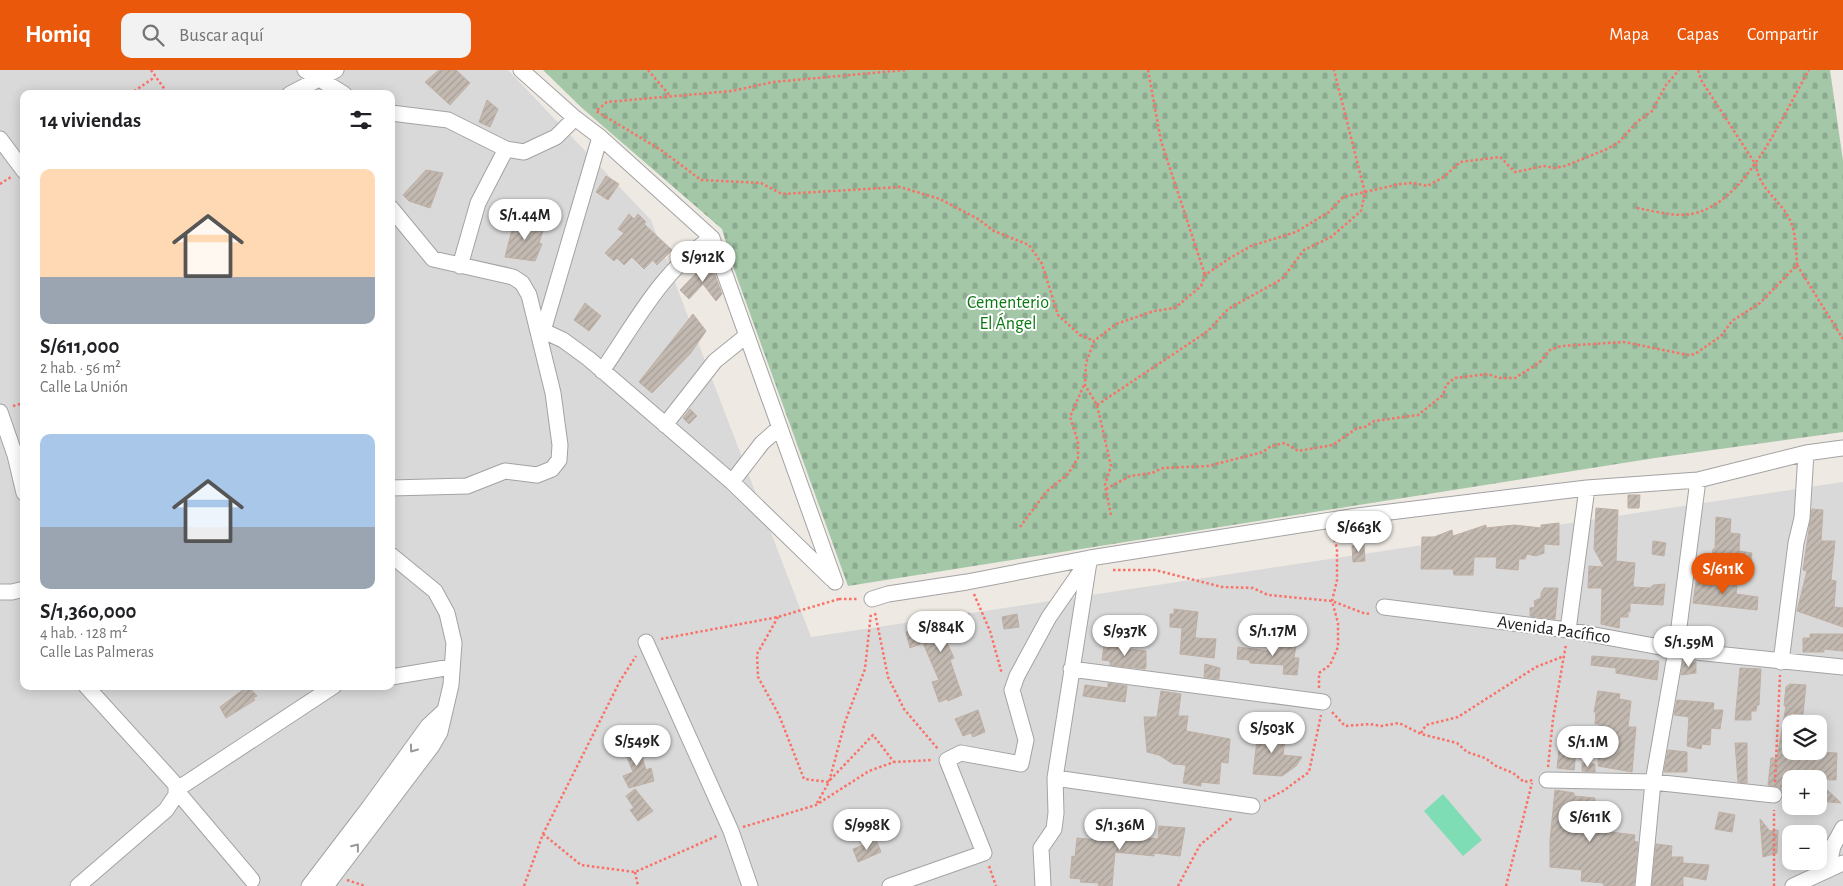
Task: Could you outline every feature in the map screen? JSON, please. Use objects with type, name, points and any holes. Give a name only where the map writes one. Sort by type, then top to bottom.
[{"type":"street","points":[[305,70],[337,90]]},
{"type":"street","points":[[298,90],[336,70]]},
{"type":"street","points":[[521,70],[575,118],[600,137],[712,238],[835,582]]},
{"type":"street","points":[[395,113],[448,120],[506,149],[524,152],[556,138],[575,118]]},
{"type":"street","points":[[540,330],[600,137]]},
{"type":"street","points":[[0,139],[20,166]]},
{"type":"street","points":[[460,266],[478,203],[506,149]]},
{"type":"street","points":[[395,213],[433,258],[460,266],[513,277],[522,283],[529,295],[540,330],[553,394],[560,445],[559,460],[552,469],[537,475],[505,471],[467,486],[395,488]]},
{"type":"street","points":[[602,370],[660,287],[697,247],[712,238]]},
{"type":"street","points":[[540,330],[563,340],[602,370],[732,482],[835,582]]},
{"type":"street","points":[[665,424],[716,362],[746,336]]},
{"type":"street","points":[[0,412],[15,455],[20,476]]},
{"type":"street","points":[[732,482],[762,443],[779,428]]},
{"type":"street","points":[[872,599],[888,594],[967,582],[1090,558],[1367,515],[1587,488],[1698,480],[1806,453],[1843,448]]},
{"type":"street","points":[[1781,662],[1796,543],[1802,518],[1806,453]]},
{"type":"street","points":[[1643,886],[1653,782],[1676,650],[1698,480]]},
{"type":"street","points":[[1568,630],[1587,488]]},
{"type":"street","points":[[326,886],[432,746],[440,732],[443,712],[451,685],[454,643],[446,613],[435,591],[395,558]]},
{"type":"street","points":[[1043,886],[1041,848],[1054,829],[1056,813],[1055,778],[1090,558]]},
{"type":"street","points":[[890,886],[984,853],[947,760],[962,753],[1021,764],[1026,740],[1012,690],[1027,655],[1090,558]]},
{"type":"street","points":[[0,592],[20,590]]},
{"type":"street","name":"Avenida Pacífico","points":[[1384,607],[1568,630],[1676,650],[1843,667]]},
{"type":"street","points":[[646,642],[731,831],[750,886]]},
{"type":"street","points":[[395,676],[452,667]]},
{"type":"street","points":[[1071,669],[1323,702]]},
{"type":"street","points":[[78,886],[166,810],[173,802],[176,790],[176,785],[94,690]]},
{"type":"street","points":[[176,790],[328,690]]},
{"type":"street","points":[[309,886],[376,799],[428,726],[443,712]]},
{"type":"street","points":[[1055,778],[1252,806]]},
{"type":"street","points":[[1540,780],[1653,782],[1774,795]]},
{"type":"street","points":[[176,790],[252,880]]},
{"type":"street","points":[[1828,869],[1833,846],[1843,828]]},
{"type":"street","points":[[1793,886],[1843,863]]},
{"type":"path","points":[[151,70],[165,90]]},
{"type":"path","points":[[648,70],[671,96]]},
{"type":"path","points":[[904,70],[773,82],[732,91],[607,102],[596,111],[662,150],[701,180],[760,183],[782,194],[900,187],[940,199],[978,219],[994,231],[1029,245],[1042,264],[1058,315],[1080,335],[1094,341]]},
{"type":"path","points":[[1148,70],[1161,141],[1205,275]]},
{"type":"path","points":[[1096,405],[1208,331],[1228,309],[1282,279],[1304,250],[1331,238],[1361,211],[1365,193],[1334,70]]},
{"type":"path","points":[[1020,527],[1046,492],[1068,474],[1078,458],[1078,442],[1070,417],[1085,385],[1086,363],[1094,341],[1116,324],[1154,311],[1175,308],[1201,286],[1205,275],[1251,246],[1296,232],[1329,212],[1343,197],[1413,183],[1427,186],[1444,177],[1460,162],[1474,158],[1500,157],[1515,172],[1544,166],[1554,168],[1593,156],[1619,142],[1637,122],[1652,111],[1666,85],[1679,70]]},
{"type":"path","points":[[1698,70],[1700,80],[1756,165],[1757,174],[1770,196],[1789,218],[1795,240],[1797,265],[1843,339]]},
{"type":"path","points":[[1637,208],[1663,213],[1691,214],[1714,205],[1740,184],[1756,165],[1809,70]]},
{"type":"path","points":[[136,90],[155,77]]},
{"type":"path","points":[[1106,488],[1130,476],[1163,468],[1208,466],[1263,452],[1271,446],[1285,443],[1298,451],[1333,445],[1357,428],[1365,427],[1374,421],[1418,415],[1443,395],[1446,385],[1455,378],[1488,374],[1499,378],[1515,378],[1532,368],[1550,350],[1561,346],[1624,342],[1659,351],[1688,355],[1695,354],[1721,336],[1732,321],[1760,303],[1797,265]]},
{"type":"path","points":[[1085,385],[1096,405],[1111,466],[1106,488],[1111,514]]},
{"type":"path","points":[[1328,522],[1337,548],[1337,580],[1332,602],[1338,623],[1338,647],[1330,665],[1319,673],[1318,690],[1323,702],[1345,726],[1370,724],[1381,726],[1399,723],[1421,734],[1457,743],[1467,752],[1485,758],[1496,766],[1513,773],[1524,782],[1540,780]]},
{"type":"path","points":[[1109,570],[1155,570],[1222,587],[1253,588],[1268,595],[1332,602],[1366,614],[1384,607]]},
{"type":"path","points":[[835,582],[839,599]]},
{"type":"path","points":[[967,582],[990,631],[1002,674],[1012,690]]},
{"type":"path","points":[[524,886],[543,834],[620,681],[646,642],[778,617],[839,599],[872,599]]},
{"type":"path","points":[[872,599],[888,677],[904,709],[947,760]]},
{"type":"path","points":[[829,782],[845,722],[865,669],[872,599]]},
{"type":"path","points":[[778,617],[757,654],[758,677],[779,715],[804,779],[829,782]]},
{"type":"path","points":[[1506,886],[1540,780],[1553,719],[1568,630]]},
{"type":"path","points":[[1421,734],[1426,725],[1458,717],[1536,667],[1564,656]]},
{"type":"path","points":[[1774,886],[1774,795],[1781,662]]},
{"type":"path","points":[[1178,886],[1200,846],[1237,814],[1283,791],[1309,772],[1323,702]]},
{"type":"path","points":[[816,805],[829,782],[874,735],[894,762]]},
{"type":"path","points":[[543,834],[581,866],[635,872],[731,831],[816,805],[869,771],[894,762],[947,760]]},
{"type":"path","points":[[984,853],[996,886]]},
{"type":"path","points":[[635,872],[638,886]]},
{"type":"shaded area","points":[[0,70],[508,70],[651,220],[811,637],[1843,482],[1843,886],[0,886]]},
{"type":"green space","name":"Cementerio El Ángel","points":[[543,70],[1830,70],[1843,161],[1843,432],[1655,458],[848,586],[734,269],[722,229],[582,108]]},
{"type":"green space","points":[[1443,794],[1482,840],[1463,856],[1424,811]]},
{"type":"building","points":[[439,70],[456,70],[470,83],[450,105],[425,82]]},
{"type":"building","points":[[487,100],[498,109],[490,127],[479,122]]},
{"type":"building","points":[[426,170],[443,173],[430,208],[409,201],[403,195]]},
{"type":"building","points":[[606,176],[619,184],[608,200],[596,192]]},
{"type":"building","points":[[629,214],[634,219],[638,214],[646,222],[644,224],[672,250],[657,265],[653,260],[644,269],[632,257],[624,265],[617,258],[614,261],[605,253],[624,233],[618,229]]},
{"type":"building","points":[[515,218],[544,228],[539,243],[542,244],[535,261],[505,257]]},
{"type":"building","points":[[708,261],[711,264],[722,294],[716,301],[703,284],[689,299],[680,290]]},
{"type":"building","points":[[585,303],[601,316],[589,331],[574,320]]},
{"type":"building","points":[[693,314],[706,331],[690,354],[652,393],[639,382]]},
{"type":"building","points":[[690,409],[697,416],[689,424],[683,418]]},
{"type":"building","points":[[1628,495],[1640,495],[1639,508],[1628,508]]},
{"type":"building","points":[[1596,508],[1618,510],[1616,561],[1635,563],[1633,587],[1650,588],[1653,585],[1665,584],[1663,605],[1630,603],[1628,617],[1620,617],[1619,628],[1601,624],[1602,588],[1588,588],[1589,566],[1604,567],[1594,549]]},
{"type":"building","points":[[1812,509],[1823,510],[1821,541],[1835,541],[1831,580],[1836,581],[1834,607],[1843,608],[1843,627],[1797,611],[1807,571],[1803,570]]},
{"type":"building","points":[[1716,517],[1731,519],[1730,533],[1740,534],[1739,551],[1752,553],[1749,573],[1710,569],[1713,549],[1715,549]]},
{"type":"building","points":[[1559,523],[1559,545],[1544,544],[1544,553],[1536,556],[1527,554],[1525,559],[1519,559],[1518,570],[1496,568],[1497,557],[1474,557],[1473,575],[1454,575],[1453,569],[1421,569],[1422,537],[1434,537],[1452,530],[1453,536],[1486,525],[1486,528],[1514,525],[1541,528],[1541,525]]},
{"type":"building","points":[[1653,541],[1666,543],[1664,556],[1652,554]]},
{"type":"building","points":[[1364,544],[1365,561],[1353,562],[1352,546]]},
{"type":"building","points":[[1738,580],[1736,594],[1758,597],[1757,610],[1693,603],[1696,582]]},
{"type":"building","points":[[1544,588],[1558,588],[1555,619],[1530,616],[1530,608],[1535,607],[1534,601],[1541,598]]},
{"type":"building","points":[[1174,609],[1198,612],[1195,638],[1216,639],[1214,658],[1180,654],[1182,628],[1170,627],[1170,614],[1174,614]]},
{"type":"building","points":[[969,613],[973,624],[943,634],[954,658],[950,660],[962,695],[948,701],[947,699],[939,702],[932,682],[939,680],[923,643],[910,648],[906,632]]},
{"type":"building","points":[[1017,614],[1019,627],[1004,629],[1002,617]]},
{"type":"building","points":[[1810,634],[1843,634],[1843,651],[1824,649],[1824,652],[1803,652],[1803,638],[1810,638]]},
{"type":"building","points":[[1269,644],[1296,646],[1294,658],[1299,658],[1297,675],[1283,674],[1284,665],[1250,663],[1249,660],[1237,659],[1238,647],[1268,651]]},
{"type":"building","points":[[1104,646],[1146,651],[1145,669],[1110,665],[1110,661],[1102,660]]},
{"type":"building","points":[[1592,656],[1659,661],[1657,680],[1616,673],[1616,668],[1591,665]]},
{"type":"building","points":[[1683,662],[1696,662],[1696,673],[1681,675]]},
{"type":"building","points":[[1205,664],[1220,668],[1219,679],[1204,677]]},
{"type":"building","points":[[1740,668],[1761,669],[1759,705],[1757,705],[1756,711],[1751,711],[1751,720],[1735,720]]},
{"type":"building","points":[[1108,683],[1127,686],[1125,702],[1083,696],[1085,685],[1108,688]]},
{"type":"building","points":[[1790,684],[1806,685],[1803,714],[1791,713],[1791,715],[1784,715],[1786,687]]},
{"type":"building","points":[[243,690],[252,690],[257,696],[253,698],[255,700],[226,718],[220,707]]},
{"type":"building","points":[[1161,691],[1181,694],[1178,716],[1188,716],[1186,731],[1230,739],[1228,763],[1221,762],[1219,784],[1201,782],[1201,786],[1183,783],[1186,765],[1173,764],[1159,755],[1147,752],[1144,717],[1157,717]]},
{"type":"building","points":[[1598,691],[1620,694],[1619,699],[1631,701],[1628,727],[1636,727],[1632,772],[1598,766],[1599,724],[1595,724],[1596,712],[1594,712]]},
{"type":"building","points":[[1677,700],[1714,703],[1713,710],[1723,710],[1720,729],[1711,728],[1710,745],[1702,744],[1701,749],[1687,746],[1689,717],[1674,715]]},
{"type":"building","points":[[978,710],[985,732],[973,737],[971,733],[963,736],[955,719]]},
{"type":"building","points":[[1259,723],[1275,726],[1273,738],[1285,740],[1283,755],[1302,757],[1296,766],[1282,776],[1253,774]]},
{"type":"building","points":[[1782,729],[1782,760],[1827,760],[1827,753],[1837,753],[1836,780],[1827,780],[1827,770],[1782,770],[1782,792],[1779,787],[1768,785],[1771,758],[1777,758]]},
{"type":"building","points":[[638,742],[646,770],[651,768],[654,781],[629,788],[623,776],[633,772],[623,748]]},
{"type":"building","points":[[1735,743],[1747,743],[1747,783],[1738,782]]},
{"type":"building","points":[[1559,750],[1576,752],[1574,770],[1557,768]]},
{"type":"building","points":[[1668,750],[1687,752],[1687,772],[1664,772]]},
{"type":"building","points":[[1582,763],[1595,764],[1595,772],[1582,771]]},
{"type":"building","points":[[635,789],[653,811],[638,821],[630,810],[634,808],[626,796]]},
{"type":"building","points":[[1555,790],[1574,793],[1574,796],[1595,798],[1594,811],[1605,813],[1602,831],[1635,835],[1634,841],[1638,842],[1634,886],[1604,886],[1603,883],[1581,881],[1582,870],[1550,867],[1550,840]]},
{"type":"building","points":[[1827,790],[1841,803],[1827,802]]},
{"type":"building","points":[[1719,812],[1735,815],[1732,832],[1715,829]]},
{"type":"building","points":[[1760,819],[1770,831],[1778,830],[1777,853],[1763,857]]},
{"type":"building","points":[[1108,820],[1134,822],[1132,836],[1158,839],[1159,826],[1185,828],[1180,856],[1154,853],[1154,856],[1115,852],[1112,886],[1098,886],[1099,883],[1080,882],[1081,879],[1070,878],[1072,856],[1075,857],[1077,838],[1107,841]]},
{"type":"building","points":[[876,840],[881,852],[858,862],[853,849]]},
{"type":"building","points":[[1656,844],[1672,846],[1671,857],[1683,857],[1683,863],[1709,865],[1706,880],[1683,876],[1683,886],[1652,886]]}]
